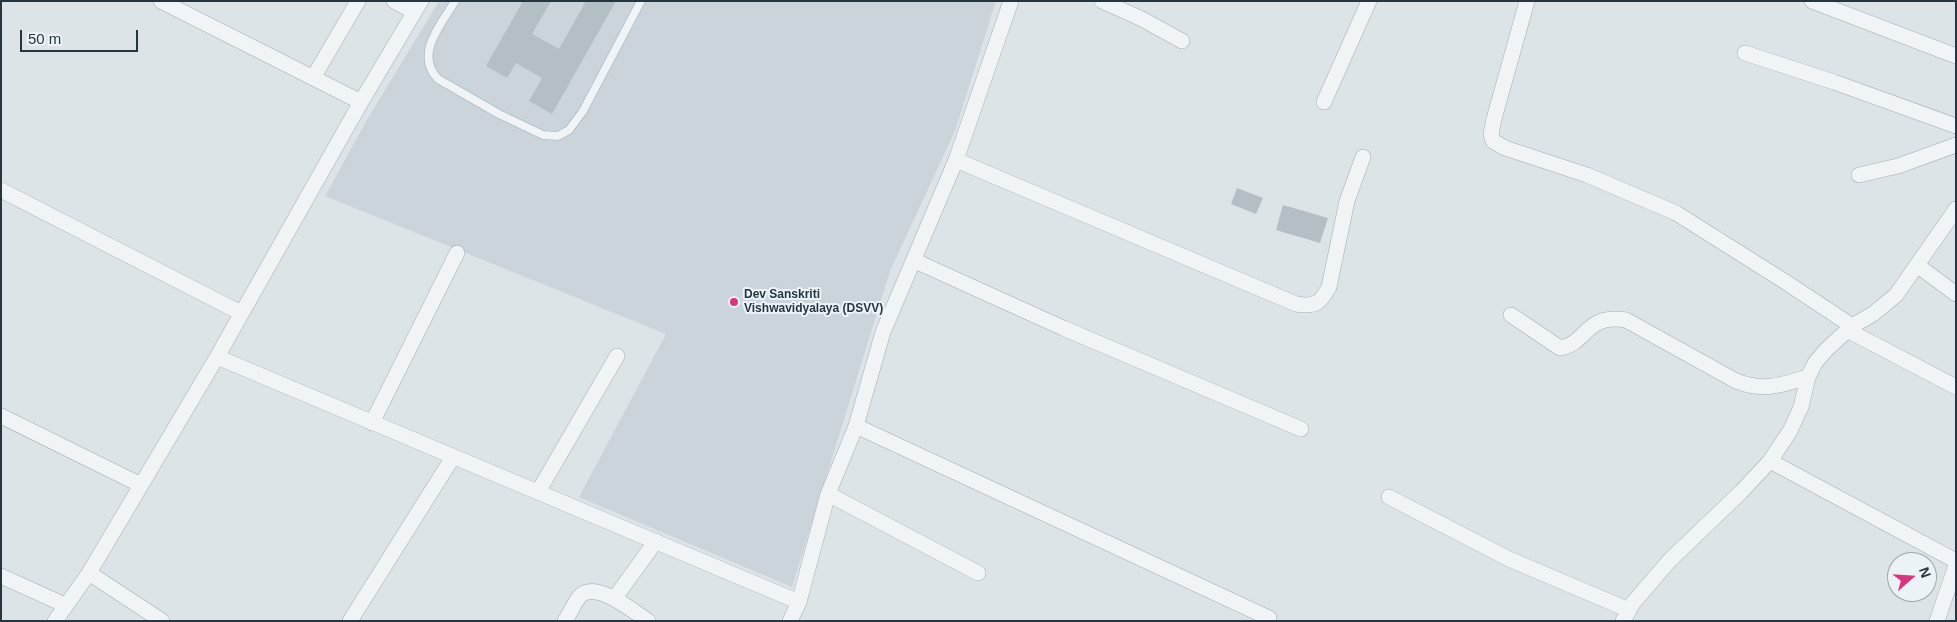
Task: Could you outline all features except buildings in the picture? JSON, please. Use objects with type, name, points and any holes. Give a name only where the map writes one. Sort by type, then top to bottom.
[{"type":"street","points":[[161,1],[361,102]]},
{"type":"street","points":[[313,78],[358,1]]},
{"type":"street","points":[[55,621],[89,573],[217,357],[417,6],[394,1]]},
{"type":"street","points":[[217,357],[656,541],[795,615],[828,494],[856,426],[883,332],[956,160],[1011,1]]},
{"type":"street","points":[[1102,1],[1142,19],[1182,41]]},
{"type":"street","points":[[1324,102],[1368,1]]},
{"type":"street","points":[[1527,1],[1494,119],[1491,134],[1493,141],[1505,148],[1587,175],[1676,213],[1784,281],[1850,328],[1956,387]]},
{"type":"street","points":[[1812,1],[1956,56]]},
{"type":"street","points":[[1745,54],[1834,82],[1956,126]]},
{"type":"street","points":[[1858,175],[1898,166],[1956,145]]},
{"type":"street","points":[[956,160],[1296,304],[1308,306],[1316,304],[1324,297],[1329,286],[1347,201],[1362,157]]},
{"type":"street","points":[[1,190],[241,313]]},
{"type":"street","points":[[1389,497],[1509,559],[1626,616],[1670,560],[1741,492],[1770,461],[1790,432],[1808,377],[1815,363],[1850,328],[1887,304],[1896,295],[1956,209]]},
{"type":"street","points":[[372,423],[456,253]]},
{"type":"street","points":[[915,260],[1063,328],[1301,430]]},
{"type":"street","points":[[1917,265],[1956,294]]},
{"type":"street","points":[[1511,315],[1560,348],[1570,344],[1594,323],[1616,318],[1626,320],[1736,381],[1749,386],[1764,388],[1778,386],[1808,377]]},
{"type":"street","points":[[538,492],[617,356]]},
{"type":"street","points":[[1,416],[141,485]]},
{"type":"street","points":[[856,426],[1269,618]]},
{"type":"street","points":[[350,621],[453,457]]},
{"type":"street","points":[[1770,461],[1956,561]]},
{"type":"street","points":[[828,494],[978,573]]},
{"type":"street","points":[[614,599],[656,541]]},
{"type":"street","points":[[1937,621],[1956,565]]},
{"type":"street","points":[[89,573],[162,621]]},
{"type":"street","points":[[1,576],[65,606]]},
{"type":"street","points":[[565,621],[580,596],[596,591],[614,599],[648,621]]},
{"type":"lane","points":[[454,1],[429,44],[427,60],[433,74],[438,79],[499,114],[544,135],[558,136],[569,130],[583,111],[641,1]]},
{"type":"shaded area","name":"Dev Sanskriti Vishwavidyalaya (DSVV)","points":[[439,1],[996,1],[955,131],[890,271],[792,587],[579,497],[666,334],[325,196],[368,118]]},
{"type":"place","name":"Dev Sanskriti Vishwavidyalaya (DSVV)","points":[[734,302]]}]
